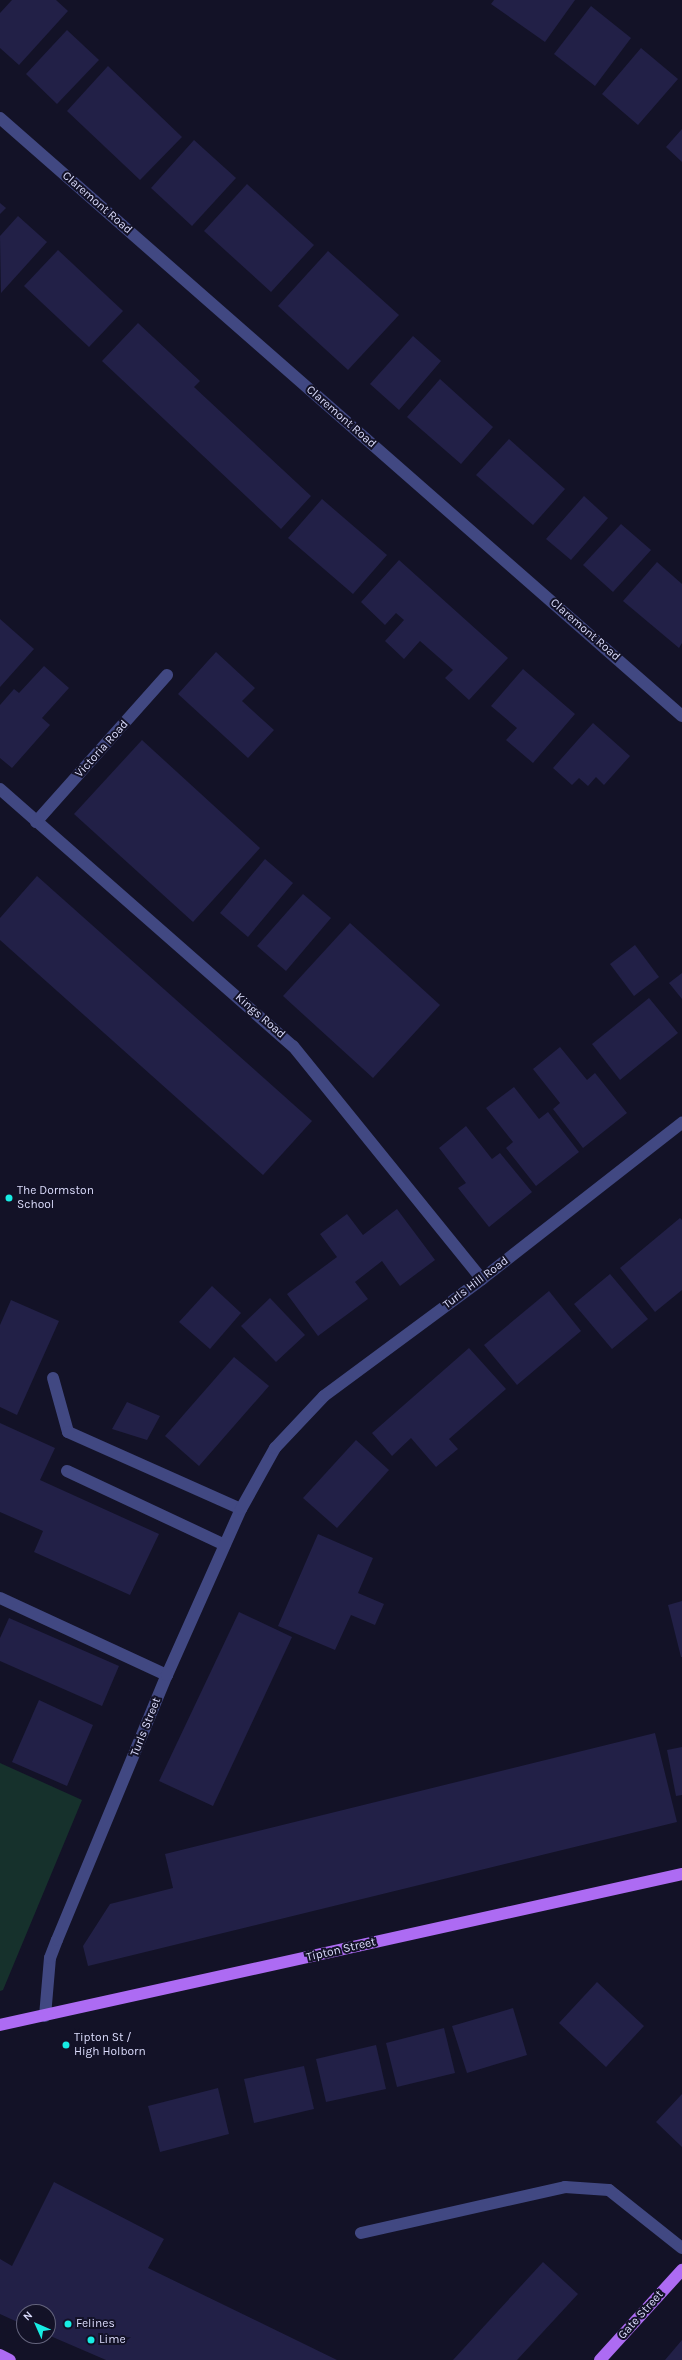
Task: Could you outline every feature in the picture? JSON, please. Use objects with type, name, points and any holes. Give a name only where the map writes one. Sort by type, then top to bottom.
[{"type":"main road","name":"Tipton Street","points":[[0,2025],[682,1874]]},
{"type":"main road","name":"Gate Street","points":[[600,2360],[682,2270]]},
{"type":"main road","points":[[0,2355],[10,2360]]},
{"type":"street","name":"Claremont Road","points":[[0,118],[682,716]]},
{"type":"street","name":"Victoria Road","points":[[36,822],[167,676]]},
{"type":"street","name":"Kings Road","points":[[0,789],[293,1046],[482,1279]]},
{"type":"street","name":"Turls Hill Road","points":[[275,1448],[324,1396],[482,1279],[682,1123]]},
{"type":"street","points":[[54,1378],[68,1432],[241,1509]]},
{"type":"street","name":"Turls Street","points":[[45,2016],[50,1958],[167,1675],[241,1509],[275,1448]]},
{"type":"street","points":[[67,1471],[225,1545]]},
{"type":"street","points":[[0,1598],[167,1675]]},
{"type":"street","points":[[361,2233],[565,2186],[610,2190],[682,2248]]},
{"type":"green space","points":[[0,1763],[82,1800],[3,1990],[0,1991]]},
{"type":"building","points":[[12,0],[56,0],[68,11],[19,65],[0,48],[0,13]]},
{"type":"building","points":[[494,0],[575,0],[545,42],[491,4]]},
{"type":"building","points":[[591,6],[631,38],[595,86],[554,54]]},
{"type":"building","points":[[67,30],[99,60],[57,104],[26,74]]},
{"type":"building","points":[[641,48],[678,79],[638,125],[602,94]]},
{"type":"building","points":[[108,66],[182,137],[140,180],[67,111]]},
{"type":"building","points":[[682,129],[682,162],[666,147]]},
{"type":"building","points":[[194,140],[236,178],[192,226],[151,188]]},
{"type":"building","points":[[247,184],[314,245],[271,292],[204,231]]},
{"type":"building","points":[[0,203],[6,208],[0,214]]},
{"type":"building","points":[[18,216],[47,242],[1,293],[0,236]]},
{"type":"building","points":[[58,250],[123,311],[89,347],[24,286]]},
{"type":"building","points":[[328,251],[399,315],[348,370],[278,306]]},
{"type":"building","points":[[138,323],[200,381],[194,387],[311,496],[281,529],[102,361]]},
{"type":"building","points":[[413,336],[441,361],[399,410],[370,384]]},
{"type":"building","points":[[440,379],[493,427],[461,464],[407,417]]},
{"type":"building","points":[[509,439],[565,489],[533,525],[476,475]]},
{"type":"building","points":[[584,496],[608,518],[571,560],[546,539]]},
{"type":"building","points":[[322,499],[387,555],[353,594],[288,538]]},
{"type":"building","points":[[621,524],[651,550],[613,592],[583,565]]},
{"type":"building","points":[[399,560],[508,658],[469,700],[445,678],[453,670],[420,641],[404,659],[385,641],[404,620],[396,613],[385,625],[361,602]]},
{"type":"building","points":[[657,562],[682,584],[682,643],[679,648],[623,601]]},
{"type":"building","points":[[0,619],[34,649],[0,687]]},
{"type":"building","points":[[216,652],[255,688],[242,701],[274,730],[248,758],[178,694]]},
{"type":"building","points":[[44,666],[69,688],[42,718],[50,725],[12,768],[0,758],[0,705],[14,689],[19,693]]},
{"type":"building","points":[[523,669],[575,714],[533,763],[506,740],[517,728],[491,706]]},
{"type":"building","points":[[593,723],[630,756],[604,785],[596,777],[588,786],[579,778],[572,785],[553,768]]},
{"type":"building","points":[[142,740],[260,848],[193,922],[74,814]]},
{"type":"building","points":[[265,859],[293,883],[248,937],[220,913]]},
{"type":"building","points":[[37,876],[312,1121],[263,1175],[0,940],[0,918]]},
{"type":"building","points":[[303,894],[331,918],[286,971],[257,946]]},
{"type":"building","points":[[350,923],[440,1005],[373,1078],[283,996]]},
{"type":"building","points":[[635,945],[659,977],[634,996],[610,964]]},
{"type":"building","points":[[682,973],[682,999],[669,983]]},
{"type":"building","points":[[649,998],[678,1033],[620,1080],[592,1044]]},
{"type":"building","points":[[560,1047],[587,1080],[595,1073],[627,1113],[583,1148],[553,1109],[560,1103],[533,1069]]},
{"type":"building","points":[[514,1087],[539,1119],[548,1112],[579,1152],[536,1186],[506,1148],[513,1142],[486,1108]]},
{"type":"building","points":[[466,1126],[492,1159],[500,1153],[532,1192],[489,1227],[458,1188],[466,1183],[439,1148]]},
{"type":"building","points":[[397,1209],[435,1260],[400,1286],[382,1261],[355,1282],[368,1299],[318,1336],[287,1294],[337,1257],[320,1234],[347,1214],[363,1235]]},
{"type":"building","points":[[680,1218],[682,1220],[682,1290],[655,1312],[620,1268]]},
{"type":"building","points":[[610,1274],[648,1319],[612,1349],[574,1304]]},
{"type":"building","points":[[212,1286],[241,1313],[210,1349],[179,1322]]},
{"type":"building","points":[[549,1291],[581,1331],[517,1385],[484,1345]]},
{"type":"building","points":[[270,1298],[305,1335],[276,1362],[241,1326]]},
{"type":"building","points":[[11,1300],[59,1321],[17,1415],[0,1407],[0,1325]]},
{"type":"building","points":[[469,1348],[506,1389],[449,1439],[458,1449],[436,1467],[411,1438],[392,1456],[372,1433]]},
{"type":"building","points":[[234,1357],[269,1386],[199,1466],[165,1436]]},
{"type":"building","points":[[127,1402],[160,1416],[147,1440],[112,1429]]},
{"type":"building","points":[[0,1423],[55,1448],[40,1480],[159,1534],[130,1595],[34,1552],[43,1531],[0,1512]]},
{"type":"building","points":[[356,1440],[389,1470],[337,1528],[303,1498]]},
{"type":"building","points":[[318,1534],[373,1558],[358,1593],[384,1604],[375,1625],[351,1615],[335,1650],[278,1626]]},
{"type":"building","points":[[682,1601],[682,1657],[681,1657],[668,1605]]},
{"type":"building","points":[[239,1612],[292,1637],[213,1806],[159,1781]]},
{"type":"building","points":[[9,1618],[119,1666],[102,1706],[0,1661],[0,1638]]},
{"type":"building","points":[[39,1700],[93,1725],[67,1786],[12,1762]]},
{"type":"building","points":[[655,1733],[677,1822],[88,1966],[83,1946],[110,1904],[173,1888],[165,1854]]},
{"type":"building","points":[[682,1747],[682,1795],[676,1796],[667,1750]]},
{"type":"building","points":[[597,1982],[644,2026],[606,2067],[559,2023]]},
{"type":"building","points":[[513,2008],[527,2055],[467,2073],[452,2026]]},
{"type":"building","points":[[444,2028],[455,2073],[397,2087],[386,2043]]},
{"type":"building","points":[[376,2045],[386,2089],[326,2102],[316,2059]]},
{"type":"building","points":[[304,2066],[314,2109],[254,2123],[244,2079]]},
{"type":"building","points":[[218,2088],[229,2134],[160,2152],[148,2106]]},
{"type":"building","points":[[682,2094],[682,2147],[656,2122]]},
{"type":"building","points":[[54,2182],[164,2239],[148,2268],[337,2360],[106,2360],[56,2338],[56,2304],[16,2304],[16,2321],[0,2314],[0,2259],[12,2266]]},
{"type":"building","points":[[543,2262],[578,2294],[517,2360],[453,2360]]},
{"type":"building","points":[[682,2340],[682,2360],[665,2360]]},
{"type":"place","name":"The Dormston School","points":[[9,1198]]},
{"type":"place","name":"Tipton St / High Holborn","points":[[66,2045]]},
{"type":"place","name":"Felines","points":[[68,2324]]},
{"type":"place","name":"Lime","points":[[91,2340]]}]
